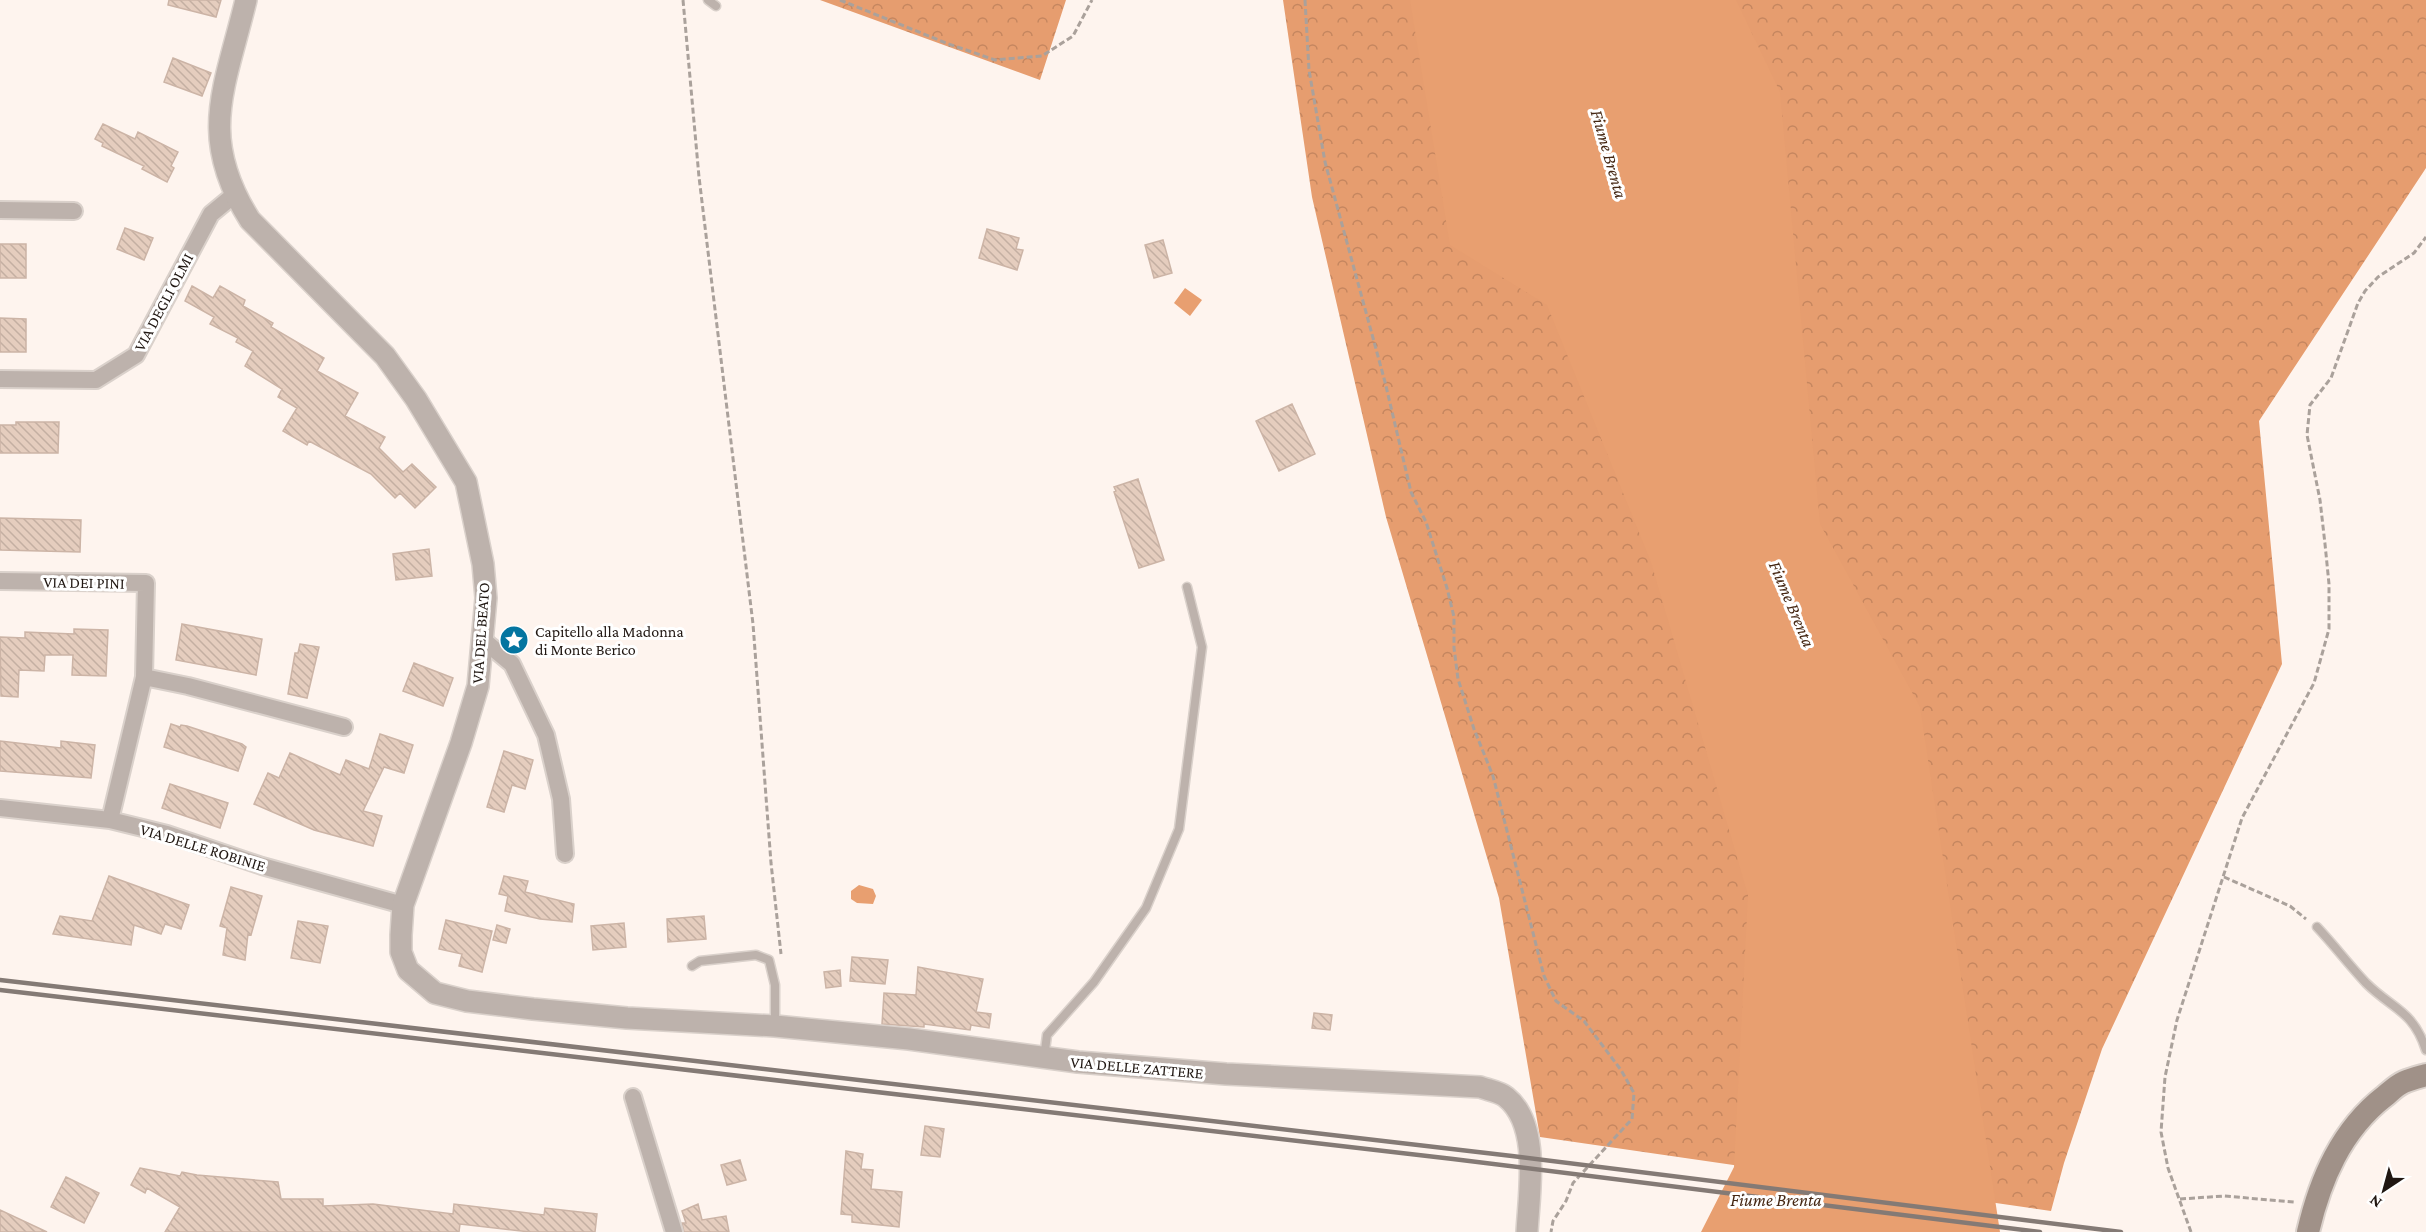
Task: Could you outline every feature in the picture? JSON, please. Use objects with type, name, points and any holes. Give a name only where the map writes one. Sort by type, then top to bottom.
[{"type":"main road","points":[[2308,1232],[2314,1204],[2337,1150],[2358,1122],[2376,1103],[2402,1083],[2426,1075]]},
{"type":"street","name":"VIA DEL BEATO","points":[[246,0],[220,102],[218,132],[222,161],[234,195],[250,220],[385,356],[416,399],[466,482],[483,564],[486,598],[478,686],[461,743],[403,905],[401,952],[408,970],[435,993],[467,1001],[627,1018]]},
{"type":"street","name":"VIA DEGLI OLMI","points":[[0,379],[96,380],[136,355],[211,214],[234,195]]},
{"type":"street","points":[[0,210],[74,211]]},
{"type":"street","name":"VIA DEI PINI","points":[[0,581],[146,583],[144,677],[110,820]]},
{"type":"street","points":[[482,639],[512,664],[546,735],[561,799],[565,854]]},
{"type":"street","points":[[144,677],[188,686],[344,727]]},
{"type":"street","name":"VIA DELLE ROBINIE","points":[[0,808],[110,820],[167,834],[262,866],[403,905]]},
{"type":"street","name":"VIA DELLE ZATTERE","points":[[627,1018],[775,1026],[909,1039],[1044,1058],[1226,1074],[1480,1088],[1506,1096],[1518,1112],[1529,1140],[1531,1159],[1527,1232]]},
{"type":"street","points":[[633,1097],[674,1232]]},
{"type":"lane","points":[[708,0],[716,6]]},
{"type":"lane","points":[[1044,1058],[1047,1035],[1094,982],[1146,908],[1179,829],[1202,646],[1186,587]]},
{"type":"lane","points":[[2317,927],[2366,983],[2409,1017],[2426,1050]]},
{"type":"lane","points":[[692,966],[700,961],[756,955],[769,960],[775,984],[775,1026]]},
{"type":"path","points":[[683,0],[699,177],[753,624],[771,863],[782,962],[775,984]]},
{"type":"path","points":[[840,0],[946,43],[995,60],[1042,56],[1073,36],[1092,0]]},
{"type":"path","points":[[1305,0],[1308,70],[1325,162],[1385,382],[1412,492],[1426,522],[1447,588],[1454,617],[1458,679],[1492,776],[1544,976],[1556,1001],[1584,1021],[1621,1070],[1634,1093],[1632,1119],[1573,1183],[1566,1202],[1553,1221],[1551,1232]]},
{"type":"path","points":[[2191,1232],[2168,1167],[2161,1132],[2165,1077],[2177,1020],[2242,818],[2314,683],[2329,628],[2329,584],[2320,500],[2307,435],[2310,405],[2331,378],[2358,303],[2365,291],[2378,277],[2414,253],[2426,237]]},
{"type":"path","points":[[2223,877],[2290,906],[2317,927]]},
{"type":"path","points":[[2180,1199],[2224,1196],[2314,1204]]},
{"type":"green space","points":[[820,0],[1066,0],[1040,80]]},
{"type":"green space","points":[[1283,0],[2426,0],[2426,168],[2259,421],[2282,664],[2102,1049],[2064,1163],[2051,1211],[1540,1137],[1499,898],[1386,517],[1312,197]]},
{"type":"water","name":"Fiume Brenta","points":[[1410,0],[1736,0],[1780,92],[1820,524],[1920,707],[2000,1232],[1701,1232],[1734,1167],[1748,895],[1651,562],[1547,305],[1450,245]]},
{"type":"water","points":[[1185,288],[1202,300],[1190,316],[1174,303]]},
{"type":"water","points":[[859,885],[873,889],[876,896],[873,904],[857,903],[851,899],[851,891]]},
{"type":"building","points":[[169,0],[221,0],[216,17],[168,5]]},
{"type":"building","points":[[173,58],[211,73],[202,96],[164,82]]},
{"type":"building","points":[[103,124],[135,139],[138,132],[178,152],[167,182],[142,169],[144,166],[102,146],[103,143],[95,139]]},
{"type":"building","points":[[125,228],[153,238],[144,260],[117,249]]},
{"type":"building","points":[[987,229],[1019,238],[1016,249],[1023,250],[1017,270],[979,258]]},
{"type":"building","points":[[1163,240],[1172,273],[1154,278],[1145,245]]},
{"type":"building","points":[[0,244],[26,244],[26,278],[0,278]]},
{"type":"building","points":[[192,286],[213,298],[220,286],[245,300],[243,306],[273,323],[271,327],[324,358],[317,371],[358,393],[345,416],[385,437],[379,448],[403,472],[412,464],[436,487],[415,508],[400,493],[395,498],[371,474],[309,441],[307,445],[283,431],[297,408],[278,397],[282,389],[245,366],[253,351],[236,342],[238,338],[210,324],[214,317],[185,301]]},
{"type":"building","points":[[0,318],[26,319],[26,352],[0,352]]},
{"type":"building","points":[[1292,404],[1315,454],[1279,471],[1256,421]]},
{"type":"building","points":[[16,422],[59,422],[58,453],[0,453],[0,425],[16,425]]},
{"type":"building","points":[[1138,479],[1164,560],[1139,568],[1114,492],[1116,491],[1114,487]]},
{"type":"building","points":[[0,518],[81,520],[80,552],[0,550]]},
{"type":"building","points":[[429,549],[432,576],[396,580],[393,554]]},
{"type":"building","points":[[182,624],[262,639],[256,675],[176,660]]},
{"type":"building","points":[[74,629],[108,630],[106,676],[72,675],[73,655],[45,655],[44,671],[19,670],[18,697],[1,696],[0,637],[25,638],[25,632],[74,634]]},
{"type":"building","points":[[300,644],[319,647],[307,698],[288,694],[295,653],[298,653]]},
{"type":"building","points":[[414,663],[453,678],[443,706],[403,691]]},
{"type":"building","points":[[171,724],[180,727],[181,725],[187,726],[242,744],[246,747],[238,771],[164,747]]},
{"type":"building","points":[[380,734],[413,745],[404,773],[384,767],[363,811],[382,816],[373,846],[314,830],[254,804],[268,773],[279,778],[290,753],[340,775],[346,760],[369,769]]},
{"type":"building","points":[[0,741],[61,748],[61,741],[95,745],[91,778],[0,771]]},
{"type":"building","points":[[504,751],[533,760],[525,789],[512,785],[504,812],[487,807]]},
{"type":"building","points":[[170,784],[228,803],[220,828],[162,808]]},
{"type":"building","points":[[109,876],[189,905],[181,929],[165,924],[161,934],[134,925],[131,945],[53,934],[60,916],[92,921]]},
{"type":"building","points":[[504,876],[528,881],[525,892],[574,904],[572,922],[540,919],[505,911],[508,896],[499,894]]},
{"type":"building","points":[[231,887],[262,896],[251,935],[248,934],[245,960],[223,955],[227,928],[220,926]]},
{"type":"building","points":[[704,916],[706,939],[668,942],[667,919]]},
{"type":"building","points":[[446,920],[492,931],[482,972],[459,966],[462,954],[439,949]]},
{"type":"building","points":[[298,921],[328,926],[320,963],[291,958]]},
{"type":"building","points":[[624,923],[626,947],[593,950],[591,926]]},
{"type":"building","points":[[497,925],[510,929],[506,943],[493,940]]},
{"type":"building","points":[[852,957],[888,960],[885,984],[850,981]]},
{"type":"building","points":[[918,967],[983,979],[976,1012],[991,1014],[989,1028],[971,1025],[970,1030],[924,1024],[924,1027],[882,1024],[884,993],[916,995]]},
{"type":"building","points":[[840,970],[841,986],[826,988],[824,972]]},
{"type":"building","points":[[1314,1013],[1332,1015],[1330,1030],[1312,1028]]},
{"type":"building","points":[[925,1126],[944,1129],[940,1157],[921,1155]]},
{"type":"building","points":[[846,1151],[863,1154],[861,1169],[873,1170],[871,1189],[902,1192],[899,1227],[852,1222],[852,1215],[841,1214]]},
{"type":"building","points":[[740,1160],[746,1180],[727,1185],[721,1165]]},
{"type":"building","points":[[140,1168],[180,1176],[182,1172],[278,1182],[281,1199],[323,1199],[323,1206],[373,1204],[453,1214],[454,1204],[544,1215],[545,1208],[597,1214],[595,1232],[530,1232],[460,1224],[459,1232],[165,1232],[180,1207],[147,1188],[145,1193],[131,1185]]},
{"type":"building","points":[[66,1177],[99,1193],[84,1223],[51,1207]]},
{"type":"building","points":[[698,1204],[702,1220],[726,1216],[729,1232],[684,1232],[682,1223],[686,1223],[682,1211]]},
{"type":"building","points":[[0,1210],[47,1232],[0,1232]]},
{"type":"railway","points":[[0,980],[1512,1156],[2121,1232]]},
{"type":"railway","points":[[0,990],[1453,1159],[2040,1232]]},
{"type":"place","name":"Capitello alla Madonna di Monte Berico","points":[[514,640]]}]
